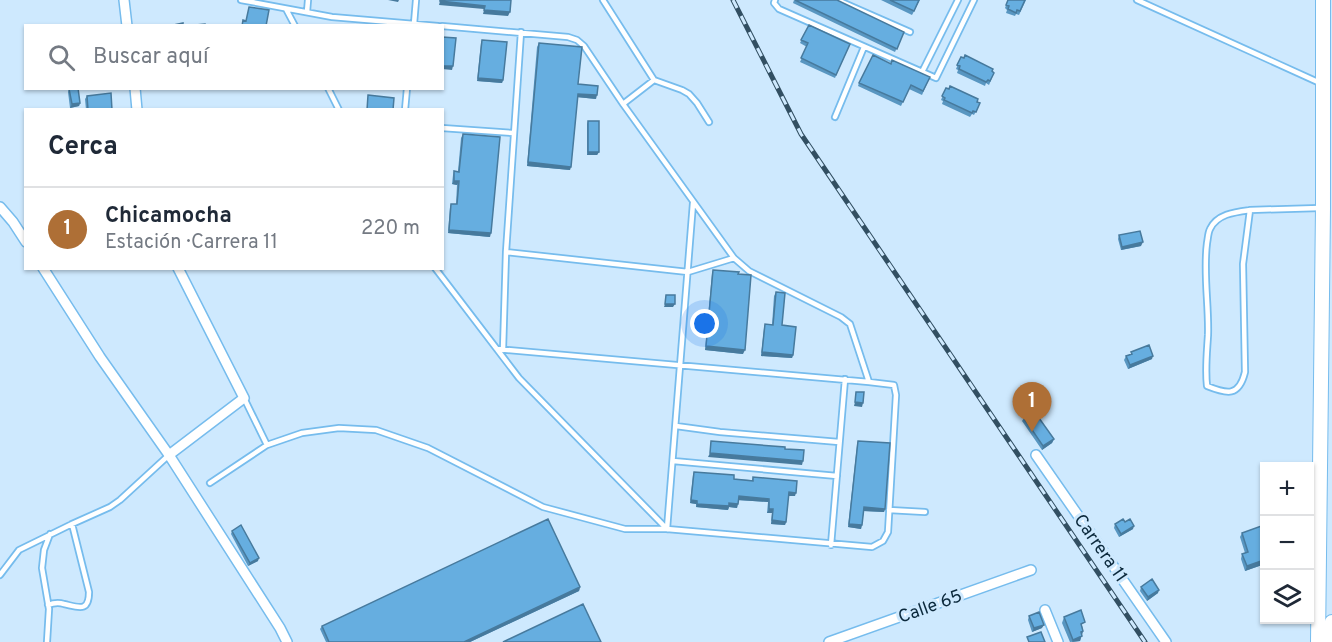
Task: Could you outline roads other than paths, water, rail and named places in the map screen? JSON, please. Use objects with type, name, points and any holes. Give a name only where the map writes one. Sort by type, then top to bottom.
[{"type":"main road","points":[[1318,642],[1323,0]]},
{"type":"main road","points":[[1332,622],[1332,642]]},
{"type":"street","points":[[124,0],[127,24]]},
{"type":"street","points":[[135,90],[137,108]]},
{"type":"street","points":[[0,207],[24,239]]},
{"type":"street","points":[[44,270],[100,357],[169,455],[287,642]]},
{"type":"street","points":[[169,455],[244,398],[179,270]]},
{"type":"street","name":"Carrera 11","points":[[1036,455],[1166,642]]},
{"type":"street","name":"Calle 65","points":[[829,642],[1031,570]]},
{"type":"street","points":[[1045,610],[1058,642]]},
{"type":"lane","points":[[241,0],[332,17],[404,24]]},
{"type":"lane","points":[[307,12],[308,0]]},
{"type":"lane","points":[[414,24],[416,0]]},
{"type":"lane","points":[[603,0],[654,80],[689,94],[709,122]]},
{"type":"lane","points":[[775,0],[774,3],[779,9],[936,78],[974,0]]},
{"type":"lane","points":[[837,0],[910,32]]},
{"type":"lane","points":[[921,72],[958,0]]},
{"type":"lane","points":[[1137,0],[1322,85]]},
{"type":"lane","points":[[286,9],[294,24]]},
{"type":"lane","points":[[444,26],[521,32],[578,40],[734,258],[749,271],[841,317],[850,324],[869,381]]},
{"type":"lane","points":[[503,350],[506,252],[521,32]]},
{"type":"lane","points":[[835,117],[864,46]]},
{"type":"lane","points":[[623,104],[654,80]]},
{"type":"lane","points":[[329,90],[338,108]]},
{"type":"lane","points":[[405,108],[407,90]]},
{"type":"lane","points":[[444,128],[513,133]]},
{"type":"lane","points":[[667,529],[693,202]]},
{"type":"lane","points":[[1250,210],[1244,264],[1245,372],[1242,385],[1234,391],[1224,393],[1207,386],[1205,256],[1209,230],[1216,220],[1226,214],[1250,210],[1323,208]]},
{"type":"lane","points":[[506,252],[688,272],[734,258]]},
{"type":"lane","points":[[437,270],[519,378],[667,529]]},
{"type":"lane","points":[[210,483],[267,445],[302,433],[339,428],[376,429],[428,448],[543,507],[626,529],[667,529],[872,547],[883,541],[888,532],[896,395],[894,386],[869,381],[496,349]]},
{"type":"lane","points":[[831,545],[845,379]]},
{"type":"lane","points":[[244,398],[267,445]]},
{"type":"lane","points":[[676,426],[839,442]]},
{"type":"lane","points":[[0,575],[19,550],[110,507],[169,455]]},
{"type":"lane","points":[[673,461],[837,476]]},
{"type":"lane","points":[[889,510],[925,512]]},
{"type":"lane","points":[[48,605],[62,603],[79,608],[89,600],[72,524]]},
{"type":"lane","points":[[47,642],[48,605],[42,568],[44,550],[50,534]]},
{"type":"railway","points":[[733,0],[801,134],[1145,642]]},
{"type":"place","name":"Chicamocha","points":[[1032,432]]}]
